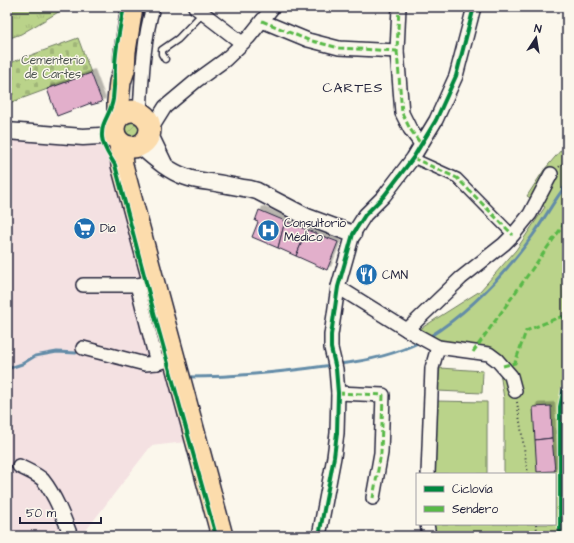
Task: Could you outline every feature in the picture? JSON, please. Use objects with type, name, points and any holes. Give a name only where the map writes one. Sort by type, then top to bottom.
[{"type":"highway","points":[[141,13],[125,51],[124,70],[120,82],[118,102],[130,129],[122,165],[129,190],[145,283],[166,361],[222,536]]},
{"type":"street","points":[[7,131],[83,137],[130,129],[165,107],[196,81],[225,60],[249,36],[273,7]]},
{"type":"street","points":[[399,7],[397,51],[402,113],[410,129],[421,144]]},
{"type":"street","points":[[319,536],[334,457],[338,425],[338,393],[336,369],[331,348],[331,335],[338,287],[353,234],[365,215],[384,196],[413,158],[436,120],[456,76],[474,7]]},
{"type":"street","points":[[199,10],[242,43]]},
{"type":"street","points":[[130,129],[144,56],[141,13]]},
{"type":"street","points":[[262,21],[308,40],[339,48],[397,51]]},
{"type":"street","points":[[130,129],[165,166],[174,172],[198,180],[258,191],[307,217],[353,234]]},
{"type":"street","points":[[413,158],[457,178],[513,235]]},
{"type":"street","points":[[407,330],[461,278],[513,235],[530,214],[551,174]]},
{"type":"street","points":[[84,285],[145,283]]},
{"type":"street","points":[[338,287],[407,330],[436,346],[489,354],[500,363],[511,376],[515,391]]},
{"type":"street","points":[[428,473],[432,368],[436,346]]},
{"type":"street","points":[[83,348],[145,364],[166,361]]},
{"type":"street","points":[[338,393],[383,395],[381,453],[373,498]]},
{"type":"street","points":[[19,466],[42,479],[54,498],[71,536]]},
{"type":"street","points":[[427,525],[429,536]]},
{"type":"lane","points":[[165,59],[162,54],[162,50],[178,39],[199,10]]},
{"type":"path","points":[[560,536],[560,407],[567,374]]},
{"type":"path","points":[[515,391],[528,473]]},
{"type":"path","points":[[536,525],[538,536]]},
{"type":"shaded area","points":[[7,137],[102,146],[114,166],[186,442],[151,446],[84,533],[86,536],[7,536]]},
{"type":"green space","points":[[7,7],[67,7],[21,34],[7,39]]},
{"type":"green space","name":"Cementerio de Cartes","points":[[78,38],[91,73],[7,104],[7,64]]},
{"type":"green space","points":[[132,117],[136,118],[142,124],[142,132],[136,138],[132,139],[128,138],[122,132],[121,128],[122,124],[128,118]]},
{"type":"green space","points":[[567,143],[567,536],[435,536],[434,525],[556,525],[556,473],[504,473],[504,399],[497,352],[438,341],[420,329],[480,291],[516,250],[545,207],[527,196],[544,170]]},
{"type":"green space","points":[[440,368],[483,371],[482,393],[437,391]]},
{"type":"green space","points":[[435,401],[487,402],[487,473],[435,473]]},
{"type":"building","points":[[91,73],[102,102],[91,105],[91,103],[57,116],[47,89]]},
{"type":"building","name":"Consultorio Médico","points":[[259,210],[285,221],[278,248],[252,237],[258,222],[255,221]]},
{"type":"building","points":[[285,221],[307,230],[296,256],[278,248]]},
{"type":"building","points":[[307,230],[338,242],[327,270],[296,256]]},
{"type":"building","points":[[551,406],[552,438],[535,440],[533,407]]},
{"type":"building","points":[[552,438],[555,471],[537,472],[535,440]]},
{"type":"waterway","points":[[429,337],[459,316],[499,278],[533,235],[567,184]]},
{"type":"waterway","points":[[339,364],[381,356],[420,342]]},
{"type":"waterway","points":[[7,369],[22,364],[35,356],[57,352],[76,353]]},
{"type":"waterway","points":[[188,377],[260,374],[332,365]]},
{"type":"marked path","points":[[262,21],[308,40],[339,48],[397,51],[399,7]]},
{"type":"marked path","points":[[397,51],[402,113],[410,129],[421,144]]},
{"type":"marked path","points":[[413,158],[457,178],[513,235]]},
{"type":"marked path","points":[[473,352],[567,220]]},
{"type":"marked path","points":[[503,366],[515,363],[526,331],[557,318],[567,316]]},
{"type":"marked path","points":[[338,393],[383,395],[381,453],[373,498]]},
{"type":"cycle path","points":[[124,7],[116,51],[112,105],[103,126],[102,137],[105,148],[115,165],[157,324],[216,536]]},
{"type":"cycle path","points":[[319,536],[337,433],[338,393],[336,369],[331,348],[331,335],[338,287],[353,234],[365,215],[384,196],[413,158],[436,120],[456,76],[474,7]]},
{"type":"cycle path","points":[[560,536],[560,407],[567,374]]},
{"type":"place","name":"Dia","points":[[84,228]]},
{"type":"place","name":"Consultorio Médico","points":[[269,230]]},
{"type":"place","name":"CMN","points":[[366,275]]},
{"type":"district","name":"CARTES","points":[[353,88]]}]
